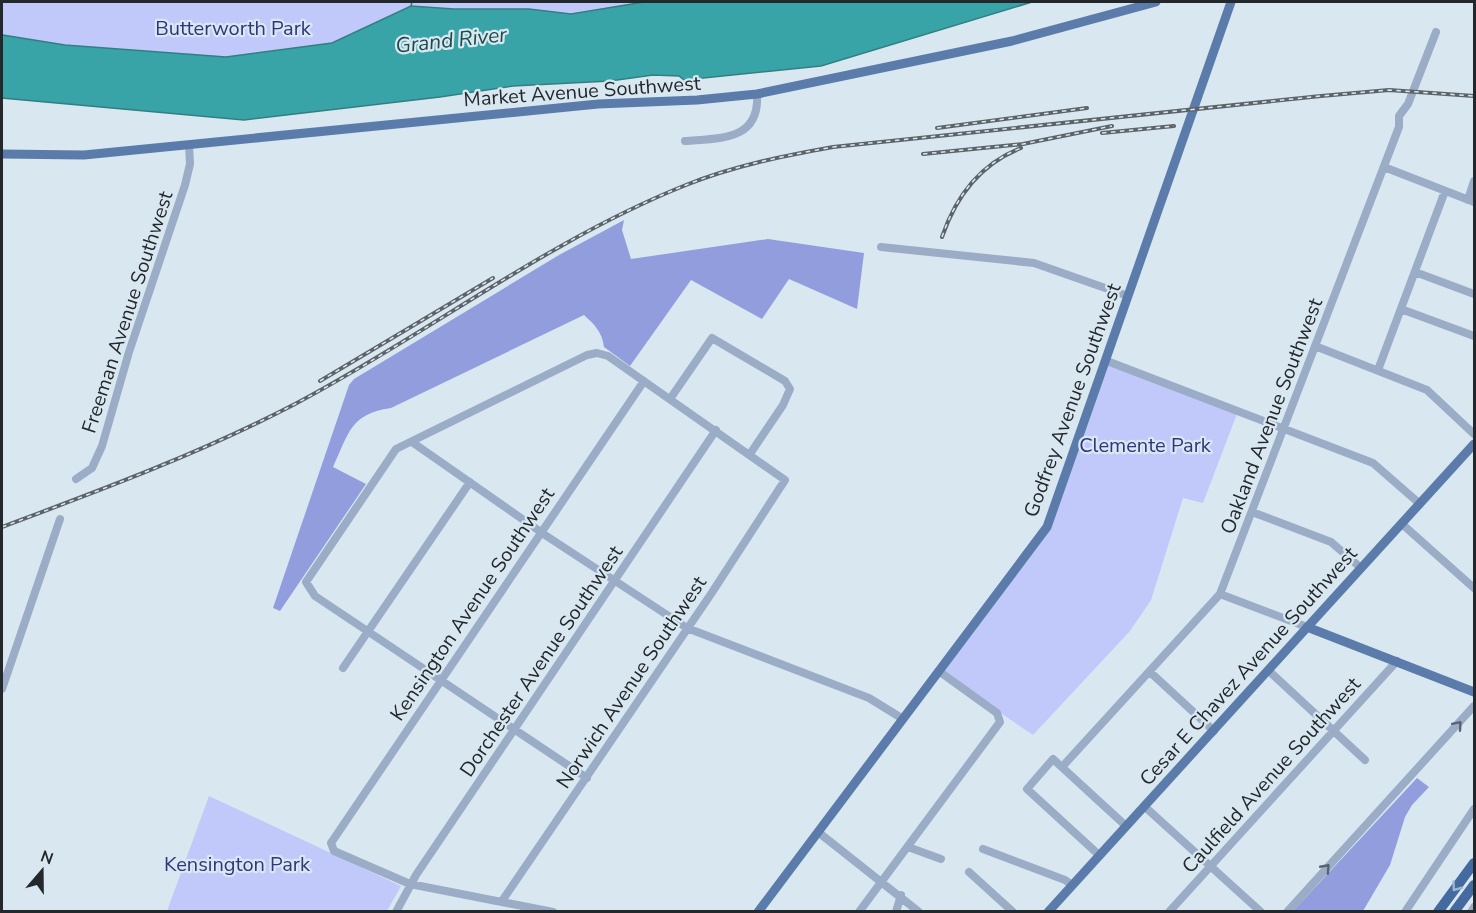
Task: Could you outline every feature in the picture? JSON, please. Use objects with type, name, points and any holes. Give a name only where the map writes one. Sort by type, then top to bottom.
[{"type":"highway","points":[[1438,912],[1474,863]]},
{"type":"highway","points":[[1454,912],[1474,885]]},
{"type":"highway","points":[[1461,912],[1474,898]]},
{"type":"main road","name":"Market Avenue Southwest","points":[[2,154],[84,155],[558,108],[757,94],[1012,41],[1156,2]]},
{"type":"main road","name":"Godfrey Avenue Southwest","points":[[758,912],[1047,527],[1107,362],[1231,2]]},
{"type":"main road","name":"Cesar E Chavez Avenue Southwest","points":[[1048,912],[1474,444]]},
{"type":"main road","points":[[1308,627],[1474,692]]},
{"type":"street","name":"Oakland Avenue Southwest","points":[[1062,767],[1220,594],[1399,127],[1399,116],[1408,104],[1436,32]]},
{"type":"street","points":[[685,141],[716,139],[741,132],[749,126],[757,111],[757,94]]},
{"type":"street","name":"Freeman Avenue Southwest","points":[[76,479],[92,468],[102,446],[129,352],[185,185],[190,164],[189,145]]},
{"type":"street","points":[[1384,167],[1471,201],[1474,181]]},
{"type":"street","points":[[1378,370],[1445,190]]},
{"type":"street","points":[[881,247],[1034,262],[1128,296]]},
{"type":"street","points":[[1415,272],[1474,294]]},
{"type":"street","points":[[1401,309],[1474,336]]},
{"type":"street","points":[[587,778],[315,596],[307,587],[309,574],[396,449],[587,355],[597,352],[608,356],[670,399],[716,430],[750,454],[783,405],[790,389],[785,381],[712,338],[670,399]]},
{"type":"street","points":[[1315,346],[1427,390],[1474,434]]},
{"type":"street","points":[[1107,362],[1373,463],[1387,472],[1420,504]]},
{"type":"street","name":"Kensington Avenue Southwest","points":[[410,884],[331,848],[335,837],[388,755],[442,681],[644,381]]},
{"type":"street","name":"Dorchester Avenue Southwest","points":[[396,912],[410,884],[716,430]]},
{"type":"street","points":[[412,442],[687,628],[869,698],[903,719]]},
{"type":"street","name":"Norwich Avenue Southwest","points":[[502,901],[782,488],[785,480],[750,454]]},
{"type":"street","points":[[343,668],[470,483]]},
{"type":"street","points":[[1252,512],[1331,542],[1361,568]]},
{"type":"street","points":[[2,689],[60,519]]},
{"type":"street","points":[[1402,524],[1474,588]]},
{"type":"street","points":[[1220,594],[1308,627]]},
{"type":"street","name":"Caulfield Avenue Southwest","points":[[1169,912],[1397,661]]},
{"type":"street","points":[[1269,671],[1365,760]]},
{"type":"street","points":[[859,912],[1000,722],[997,713],[940,672]]},
{"type":"street","points":[[1150,672],[1214,731]]},
{"type":"street","points":[[1287,912],[1474,706]]},
{"type":"street","points":[[1099,855],[1027,789],[1053,759],[1126,826]]},
{"type":"street","points":[[1144,806],[1261,912]]},
{"type":"street","points":[[1405,912],[1474,809]]},
{"type":"street","points":[[818,832],[919,912]]},
{"type":"street","points":[[908,847],[941,859]]},
{"type":"street","points":[[983,849],[1064,879],[1072,885]]},
{"type":"street","points":[[969,872],[1013,912]]},
{"type":"street","points":[[410,884],[553,912]]},
{"type":"street","points":[[896,912],[901,896]]},
{"type":"street","points":[[1471,912],[1474,907]]},
{"type":"green space","name":"Butterworth Park","points":[[2,2],[644,2],[571,14],[529,9],[454,9],[411,6],[332,43],[226,57],[65,45],[2,35]]},
{"type":"green space","name":"Clemente Park","points":[[1107,361],[1238,411],[1203,503],[1183,498],[1151,600],[1130,631],[1033,735],[940,672],[1044,532]]},
{"type":"green space","name":"Kensington Park","points":[[209,796],[401,886],[387,911],[167,911]]},
{"type":"shaded area","points":[[624,220],[622,230],[631,259],[768,239],[864,253],[857,309],[789,279],[762,319],[691,280],[630,366],[604,347],[597,329],[584,315],[391,408],[367,415],[353,427],[333,467],[366,484],[280,611],[273,608],[349,385],[354,379],[559,255]]},
{"type":"shaded area","points":[[1417,778],[1429,787],[1412,805],[1405,817],[1390,865],[1363,911],[1293,911]]},
{"type":"water","name":"Grand River","points":[[644,2],[1032,2],[821,66],[684,80],[679,76],[653,75],[610,81],[513,86],[244,120],[2,98],[2,35],[65,45],[226,57],[332,43],[411,6],[454,9],[529,9],[571,14]]},
{"type":"waterway","points":[[411,6],[412,2]]},
{"type":"railway","points":[[2,527],[150,470],[259,422],[344,377],[536,260],[585,233],[635,207],[722,172],[833,147],[1321,96],[1389,90],[1474,96]]},
{"type":"railway","points":[[937,128],[1087,108]]},
{"type":"railway","points":[[923,154],[1023,144],[1112,126]]},
{"type":"railway","points":[[1102,133],[1174,126]]},
{"type":"railway","points":[[942,237],[954,208],[971,183],[993,163],[1021,148]]},
{"type":"railway","points":[[320,381],[493,278]]}]
